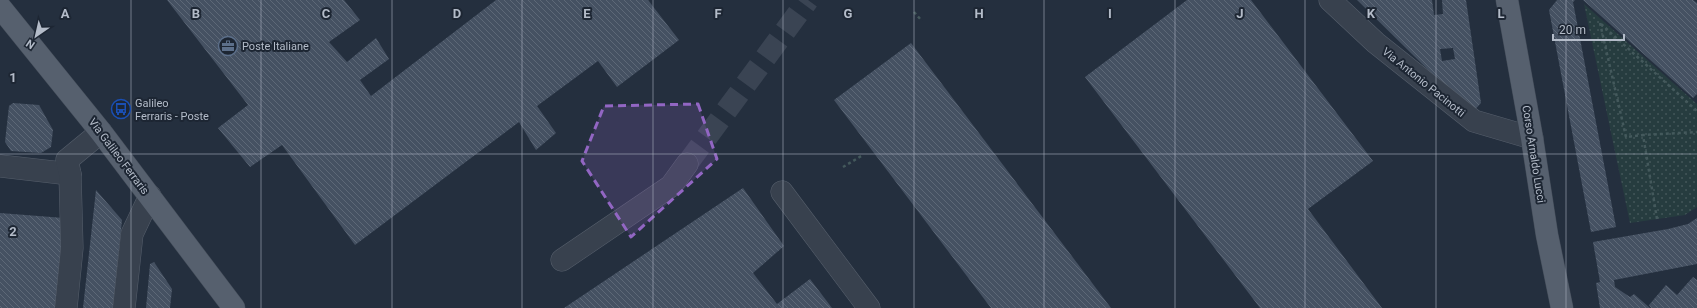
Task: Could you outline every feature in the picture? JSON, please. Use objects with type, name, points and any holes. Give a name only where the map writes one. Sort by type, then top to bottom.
[{"type":"main road","name":"Corso Arnaldo Lucci","points":[[1507,0],[1532,138],[1547,235],[1562,308]]},
{"type":"main road","name":"Via Galileo Ferraris","points":[[0,7],[101,132],[234,308]]},
{"type":"street","name":"Via Antonio Pacinotti","points":[[1330,0],[1376,43],[1474,121],[1532,138]]},
{"type":"street","points":[[66,308],[72,248],[70,174],[67,160],[101,132]]},
{"type":"street","points":[[562,260],[671,186],[687,164]]},
{"type":"street","points":[[0,166],[70,174]]},
{"type":"street","points":[[782,192],[869,308]]},
{"type":"street","points":[[124,308],[132,234],[150,196]]},
{"type":"path","points":[[914,12],[922,21]]},
{"type":"path","points":[[1697,111],[1600,23],[1626,137],[1697,132]]},
{"type":"path","points":[[1644,135],[1657,219]]},
{"type":"path","points":[[843,167],[863,154]]},
{"type":"highlighted area","points":[[698,104],[717,159],[631,237],[582,161],[604,106]]},
{"type":"green space","points":[[1584,4],[1697,104],[1697,207],[1685,215],[1630,223]]},
{"type":"building","points":[[167,0],[344,0],[360,20],[329,42],[347,62],[376,38],[389,59],[360,80],[371,96],[496,0],[648,0],[679,40],[617,87],[598,61],[537,106],[556,133],[536,150],[519,122],[355,245],[282,145],[250,167],[218,128],[248,105]]},
{"type":"building","points":[[1187,0],[1251,0],[1373,161],[1308,209],[1382,308],[1260,308],[1085,77]]},
{"type":"building","points":[[1357,0],[1432,0],[1434,15],[1443,14],[1442,0],[1466,0],[1481,103],[1472,113]],"holes":[[[1453,48],[1455,59],[1442,61],[1440,49]]]},
{"type":"building","points":[[1557,0],[1575,0],[1573,2],[1616,227],[1591,232],[1549,10]]},
{"type":"building","points":[[1583,0],[1693,0],[1697,3],[1697,94],[1693,98]]},
{"type":"building","points":[[911,43],[1111,308],[991,308],[834,100]]},
{"type":"building","points":[[13,103],[39,105],[53,130],[51,147],[41,153],[11,151],[5,142],[9,106]]},
{"type":"building","points":[[743,188],[784,246],[753,273],[777,304],[810,279],[832,308],[564,308]]},
{"type":"building","points":[[96,190],[122,220],[113,308],[83,308]]},
{"type":"building","points":[[0,213],[64,218],[56,308],[0,308]]},
{"type":"building","points":[[1697,218],[1697,264],[1614,280],[1615,287],[1630,297],[1634,294],[1650,308],[1600,308],[1596,283],[1600,282],[1593,242],[1668,229],[1688,224]]},
{"type":"building","points":[[154,262],[172,289],[170,308],[146,308],[150,264]]},
{"type":"building","points":[[1693,277],[1697,280],[1697,308],[1651,308],[1649,305],[1666,285],[1677,295]]},
{"type":"tunnel","points":[[687,164],[808,0]]},
{"type":"place","name":"Poste Italiane","points":[[228,46]]},
{"type":"place","name":"Galileo Ferraris - Poste","points":[[121,109]]}]
